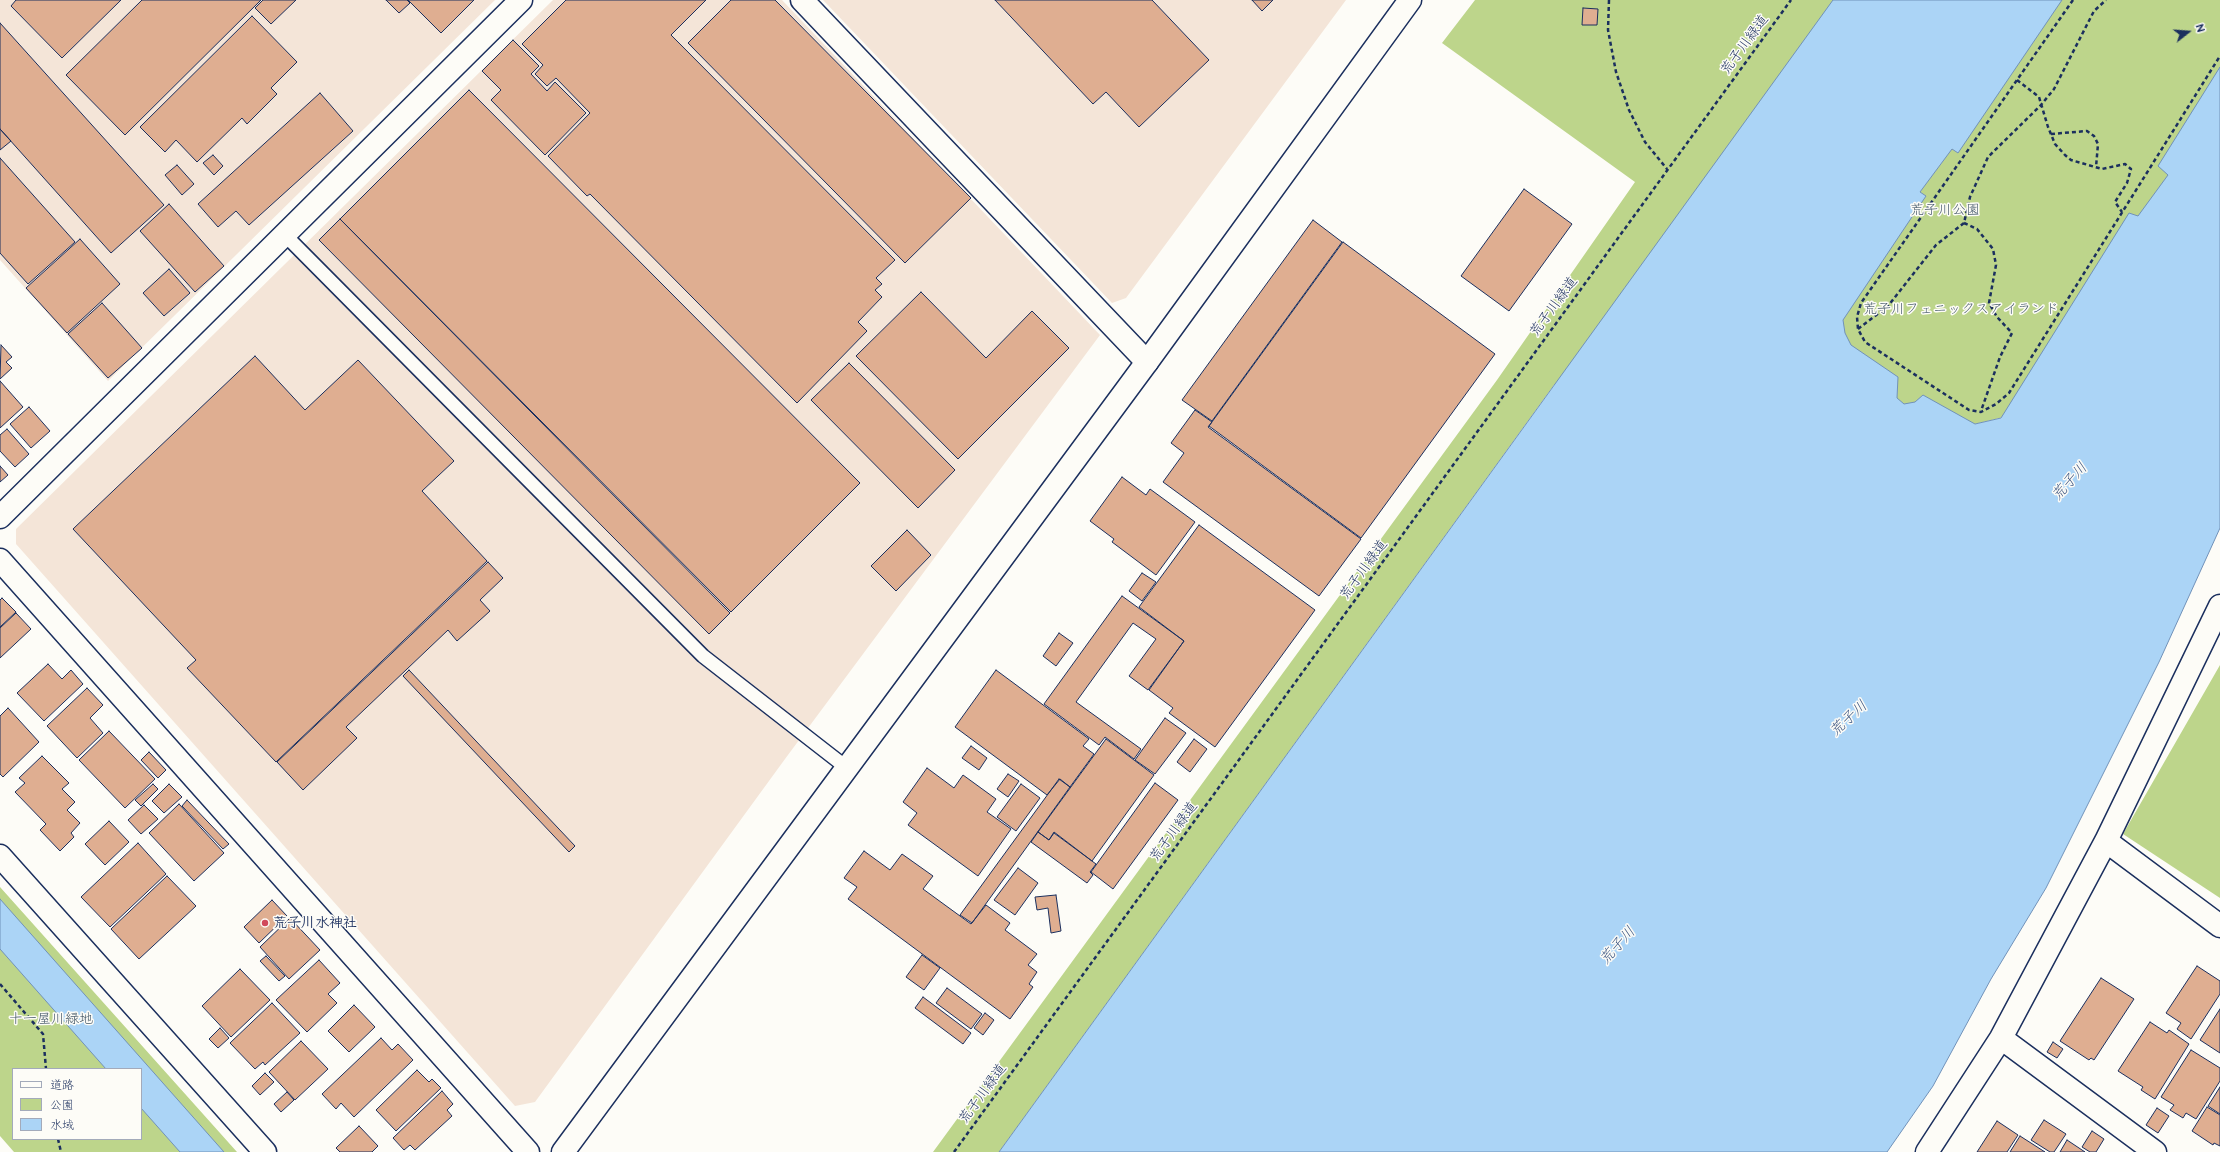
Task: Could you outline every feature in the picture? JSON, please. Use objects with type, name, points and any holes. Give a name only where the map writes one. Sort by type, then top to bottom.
[{"type":"street","points":[[0,517],[521,0]]},
{"type":"street","points":[[802,0],[1147,362]]},
{"type":"street","points":[[562,1152],[1147,362],[1410,0]]},
{"type":"street","points":[[0,560],[528,1152]]},
{"type":"street","points":[[1927,1152],[2001,1038],[2106,841],[2218,617]]},
{"type":"street","points":[[2106,841],[2220,926]]},
{"type":"street","points":[[0,856],[265,1152]]},
{"type":"street","points":[[2001,1038],[2155,1152]]},
{"type":"lane","points":[[285,235],[703,656],[847,768]]},
{"type":"path","points":[[1609,0],[1608,30],[1616,72],[1629,110],[1645,142],[1666,169]]},
{"type":"path","name":"荒子川緑道","points":[[954,1152],[1666,169],[1791,0]]},
{"type":"path","points":[[2073,0],[1862,303],[1856,317],[1858,329],[1865,342],[1970,410],[1981,412],[1996,404],[2009,393],[2220,56]]},
{"type":"path","points":[[1858,329],[1888,306],[1936,245],[1964,223],[1970,197],[1988,156],[2041,105],[2054,89],[2094,11],[2106,0]]},
{"type":"path","points":[[2017,80],[2039,97],[2055,144],[2071,160],[2109,169],[2125,164],[2131,169],[2127,183],[2115,202],[2122,212]]},
{"type":"path","points":[[2051,134],[2076,130],[2087,131],[2094,136],[2098,144],[2096,167]]},
{"type":"path","points":[[1964,223],[1977,230],[1993,249],[1996,265],[1990,303],[1997,317],[2012,333],[2000,357],[1981,412]]},
{"type":"path","points":[[0,984],[43,1034],[46,1068]]},
{"type":"path","points":[[58,1140],[61,1152]]},
{"type":"shaded area","points":[[0,0],[495,0],[108,381],[0,260]]},
{"type":"shaded area","points":[[553,0],[782,0],[1100,335],[785,759],[535,1102],[515,1106],[16,544],[16,529]]},
{"type":"shaded area","points":[[823,0],[1346,0],[1126,298],[1112,303]]},
{"type":"green space","name":"荒子川公園","points":[[1475,0],[2220,0],[2220,306],[2000,418],[1975,424],[1554,385],[999,1152],[933,1152],[1497,380],[1635,182],[1442,43]]},
{"type":"green space","points":[[2220,665],[2220,898],[2123,834]]},
{"type":"green space","name":"十一屋川緑地","points":[[0,887],[237,1152],[14,1152],[0,1136]]},
{"type":"water","name":"荒子川","points":[[1833,0],[2062,0],[1958,153],[1952,149],[1920,192],[1926,196],[1843,320],[1845,333],[1851,345],[1898,377],[1897,398],[1904,404],[1915,402],[1923,395],[1975,424],[2001,418],[2129,213],[2138,216],[2168,175],[2158,166],[2220,67],[2220,528],[2159,662],[2046,888],[1991,979],[1933,1086],[1887,1152],[999,1152]]},
{"type":"water","points":[[0,899],[224,1152],[180,1152],[142,1109],[142,1068],[105,1068],[0,949]]},
{"type":"building","points":[[16,0],[121,0],[62,58],[11,6]]},
{"type":"building","points":[[142,0],[261,0],[125,135],[66,75]]},
{"type":"building","points":[[263,0],[296,0],[271,24],[255,8]]},
{"type":"building","points":[[386,0],[407,0],[410,3],[399,13]]},
{"type":"building","points":[[408,0],[474,0],[441,33]]},
{"type":"building","points":[[566,0],[706,0],[671,35],[895,260],[876,278],[882,284],[875,290],[882,297],[858,322],[867,331],[797,403],[590,194],[587,196],[548,156],[590,113],[556,78],[547,86],[535,74],[543,65],[522,44]]},
{"type":"building","points":[[731,0],[775,0],[971,198],[905,263],[688,43]]},
{"type":"building","points":[[995,0],[1152,0],[1209,60],[1139,127],[1106,92],[1093,104]]},
{"type":"building","points":[[1252,0],[1273,0],[1262,11]]},
{"type":"building","points":[[1583,8],[1598,9],[1597,25],[1582,25]]},
{"type":"building","points":[[252,16],[297,62],[271,88],[277,94],[247,124],[242,118],[197,162],[176,140],[165,152],[140,127]]},
{"type":"building","points":[[0,23],[164,205],[111,253],[0,129]]},
{"type":"building","points":[[513,40],[539,66],[531,74],[547,91],[555,82],[586,113],[545,155],[491,100],[501,90],[482,71]]},
{"type":"building","points":[[469,90],[860,483],[731,612],[340,219]]},
{"type":"building","points":[[320,93],[353,131],[249,225],[236,211],[218,227],[198,204]]},
{"type":"building","points":[[0,129],[11,141],[0,150]]},
{"type":"building","points":[[213,155],[223,166],[214,175],[203,163]]},
{"type":"building","points":[[0,158],[75,242],[28,284],[0,253]]},
{"type":"building","points":[[177,165],[194,184],[182,195],[165,175]]},
{"type":"building","points":[[1524,189],[1572,224],[1509,311],[1461,276]]},
{"type":"building","points":[[169,204],[224,266],[195,292],[140,231]]},
{"type":"building","points":[[340,219],[730,613],[709,634],[319,240]]},
{"type":"building","points":[[1313,220],[1342,242],[1212,421],[1182,400]]},
{"type":"building","points":[[80,239],[120,284],[67,333],[26,288]]},
{"type":"building","points":[[1343,242],[1495,354],[1361,538],[1209,426]]},
{"type":"building","points":[[169,269],[190,293],[164,316],[143,293]]},
{"type":"building","points":[[921,292],[986,358],[1032,311],[1069,348],[958,459],[856,356]]},
{"type":"building","points":[[102,303],[142,348],[108,378],[68,334]]},
{"type":"building","points":[[1,345],[12,357],[6,362],[12,368],[0,379]]},
{"type":"building","points":[[255,356],[305,410],[358,360],[454,461],[422,491],[487,561],[276,762],[187,668],[196,660],[73,529]]},
{"type":"building","points":[[849,363],[955,470],[918,508],[811,400]]},
{"type":"building","points":[[0,381],[23,407],[0,428]]},
{"type":"building","points":[[29,407],[50,431],[31,448],[10,424]]},
{"type":"building","points":[[1195,410],[1212,422],[1208,427],[1361,539],[1319,596],[1163,482],[1184,453],[1171,443]]},
{"type":"building","points":[[7,429],[29,454],[15,467],[0,451],[0,435]]},
{"type":"building","points":[[0,466],[8,475],[0,482]]},
{"type":"building","points":[[1122,477],[1146,495],[1150,489],[1195,522],[1156,575],[1112,542],[1114,539],[1090,521]]},
{"type":"building","points":[[1199,525],[1315,610],[1215,747],[1169,713],[1173,708],[1149,690],[1184,641],[1139,607]]},
{"type":"building","points":[[907,530],[931,555],[896,591],[871,566]]},
{"type":"building","points":[[488,562],[503,578],[480,600],[490,611],[457,641],[448,630],[346,727],[357,738],[303,790],[277,762]]},
{"type":"building","points":[[1142,573],[1156,582],[1142,601],[1129,591]]},
{"type":"building","points":[[1122,596],[1184,641],[1148,690],[1129,676],[1156,639],[1133,623],[1076,702],[1141,749],[1134,759],[1105,737],[1099,745],[1044,704]]},
{"type":"building","points":[[2,598],[16,612],[0,627],[0,600]]},
{"type":"building","points":[[16,613],[31,629],[0,658],[0,628]]},
{"type":"building","points":[[1059,633],[1073,643],[1056,666],[1043,656]]},
{"type":"building","points":[[48,664],[62,679],[71,670],[83,684],[44,721],[17,693]]},
{"type":"building","points":[[409,670],[575,846],[569,852],[403,676]]},
{"type":"building","points":[[996,670],[1089,739],[1083,746],[1094,754],[1070,787],[1060,779],[1047,795],[955,727]]},
{"type":"building","points":[[87,688],[103,705],[90,718],[103,733],[77,758],[47,726]]},
{"type":"building","points":[[8,708],[39,742],[3,777],[0,774],[0,716]]},
{"type":"building","points":[[1165,718],[1186,733],[1155,774],[1135,760]]},
{"type":"building","points":[[109,731],[155,779],[125,808],[79,760]]},
{"type":"building","points":[[1106,739],[1154,775],[1092,861],[1054,832],[1049,840],[1038,832]]},
{"type":"building","points":[[1194,739],[1207,749],[1190,772],[1177,762]]},
{"type":"building","points":[[971,746],[987,758],[979,770],[962,758]]},
{"type":"building","points":[[149,752],[166,770],[158,778],[141,760]]},
{"type":"building","points":[[42,756],[69,783],[62,789],[75,802],[67,810],[80,823],[71,833],[74,837],[60,851],[40,830],[46,824],[15,792],[25,783],[19,778]]},
{"type":"building","points":[[927,768],[954,788],[963,775],[996,799],[987,812],[1011,829],[978,876],[908,825],[917,813],[903,802]]},
{"type":"building","points":[[1008,774],[1019,781],[1008,797],[997,789]]},
{"type":"building","points":[[1059,779],[1070,787],[972,923],[960,915]]},
{"type":"building","points":[[1155,783],[1178,800],[1113,889],[1091,872]]},
{"type":"building","points":[[153,784],[158,789],[141,806],[135,800]]},
{"type":"building","points":[[169,784],[182,797],[164,813],[152,801]]},
{"type":"building","points":[[1021,784],[1040,798],[1016,831],[997,817]]},
{"type":"building","points":[[187,800],[229,844],[223,849],[182,806]]},
{"type":"building","points":[[179,804],[224,853],[194,881],[149,833]]},
{"type":"building","points":[[144,805],[158,819],[141,834],[128,820]]},
{"type":"building","points":[[109,821],[129,842],[105,865],[85,844]]},
{"type":"building","points":[[1038,832],[1049,840],[1054,833],[1096,864],[1090,872],[1093,875],[1087,883],[1031,842]]},
{"type":"building","points":[[138,843],[166,874],[110,927],[81,897]]},
{"type":"building","points":[[864,851],[890,870],[902,854],[933,876],[923,889],[971,924],[986,905],[1010,923],[1005,930],[1037,954],[1028,965],[1037,972],[1029,984],[1033,987],[1010,1019],[848,899],[857,887],[844,878]]},
{"type":"building","points":[[1018,868],[1038,883],[1015,915],[994,900]]},
{"type":"building","points":[[167,876],[196,906],[139,959],[111,929]]},
{"type":"building","points":[[1056,895],[1061,931],[1051,933],[1048,908],[1037,910],[1035,897]]},
{"type":"building","points":[[272,900],[287,916],[259,943],[244,927]]},
{"type":"building","points":[[290,918],[320,950],[289,979],[260,947]]},
{"type":"building","points":[[922,955],[940,968],[924,990],[906,977]]},
{"type":"building","points":[[266,956],[285,976],[279,981],[260,961]]},
{"type":"building","points":[[319,960],[340,983],[328,994],[337,1003],[307,1032],[276,1000]]},
{"type":"building","points":[[2197,966],[2220,981],[2220,994],[2191,1039],[2177,1029],[2181,1023],[2166,1013]]},
{"type":"building","points":[[240,969],[270,1000],[231,1037],[202,1006]]},
{"type":"building","points":[[2101,978],[2134,999],[2094,1060],[2091,1058],[2089,1060],[2060,1041]]},
{"type":"building","points":[[947,988],[982,1014],[971,1029],[936,1003]]},
{"type":"building","points":[[923,997],[971,1033],[963,1044],[915,1008]]},
{"type":"building","points":[[272,1003],[300,1033],[265,1065],[263,1062],[255,1069],[230,1043]]},
{"type":"building","points":[[354,1005],[375,1027],[349,1052],[328,1031]]},
{"type":"building","points":[[2220,1009],[2220,1053],[2200,1040]]},
{"type":"building","points":[[985,1013],[994,1020],[983,1035],[974,1028]]},
{"type":"building","points":[[2150,1022],[2167,1033],[2169,1030],[2189,1044],[2155,1099],[2141,1090],[2143,1087],[2118,1071]]},
{"type":"building","points":[[220,1028],[229,1038],[218,1048],[209,1039]]},
{"type":"building","points":[[381,1038],[392,1050],[398,1044],[413,1060],[354,1117],[341,1103],[336,1109],[322,1094]]},
{"type":"building","points":[[301,1041],[328,1069],[295,1100],[269,1072]]},
{"type":"building","points":[[2053,1042],[2063,1049],[2057,1058],[2047,1052]]},
{"type":"building","points":[[2191,1050],[2220,1068],[2220,1081],[2196,1119],[2186,1113],[2183,1118],[2170,1110],[2174,1105],[2161,1097]]},
{"type":"building","points":[[417,1070],[429,1082],[432,1079],[441,1088],[396,1131],[376,1110]]},
{"type":"building","points":[[265,1073],[274,1082],[260,1095],[252,1086]]},
{"type":"building","points":[[2220,1087],[2220,1114],[2208,1106]]},
{"type":"building","points":[[442,1091],[453,1104],[447,1110],[452,1116],[415,1150],[410,1145],[404,1150],[393,1138]]},
{"type":"building","points":[[287,1092],[294,1100],[281,1112],[274,1104]]},
{"type":"building","points":[[2207,1107],[2220,1115],[2220,1146],[2214,1143],[2213,1145],[2192,1131]]},
{"type":"building","points":[[2157,1108],[2169,1116],[2158,1133],[2146,1125]]},
{"type":"building","points":[[2044,1120],[2066,1134],[2054,1152],[2050,1152],[2031,1140]]},
{"type":"building","points":[[1997,1121],[2018,1135],[2007,1152],[1977,1152]]},
{"type":"building","points":[[359,1126],[378,1146],[372,1152],[340,1152],[336,1148]]},
{"type":"building","points":[[2092,1131],[2104,1139],[2096,1152],[2090,1152],[2082,1147]]},
{"type":"building","points":[[2020,1136],[2045,1152],[2010,1152]]},
{"type":"building","points":[[2067,1140],[2085,1152],[2060,1152]]},
{"type":"place","name":"荒子川水神社","points":[[265,923]]},
{"type":"park label","name":"荒子川フェニックスアイランド","points":[[1961,309]]}]
